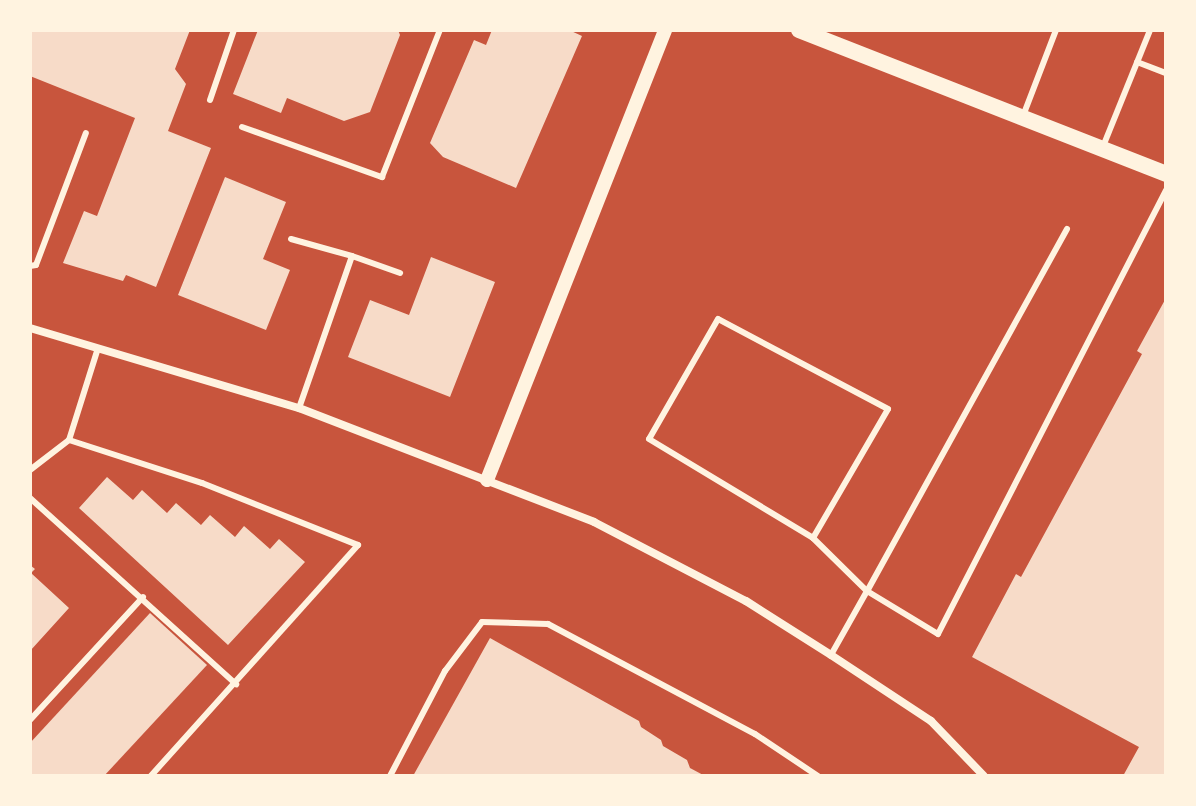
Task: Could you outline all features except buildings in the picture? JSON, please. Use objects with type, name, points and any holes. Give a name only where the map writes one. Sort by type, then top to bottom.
[{"type":"main road","points":[[799,30],[1166,174]]},
{"type":"street","points":[[487,480],[665,30]]},
{"type":"street","points":[[30,328],[299,408],[594,522],[746,601],[831,655],[931,721],[984,776]]},
{"type":"lane","points":[[210,100],[234,30]]},
{"type":"lane","points":[[242,127],[382,177],[440,30]]},
{"type":"lane","points":[[1023,118],[1056,30]]},
{"type":"lane","points":[[1102,149],[1150,30]]},
{"type":"lane","points":[[1137,62],[1166,73]]},
{"type":"lane","points":[[30,266],[36,265],[86,133]]},
{"type":"lane","points":[[813,538],[888,409],[718,319],[649,439],[813,538],[867,591],[938,634],[1166,190]]},
{"type":"lane","points":[[831,655],[1067,229]]},
{"type":"lane","points":[[291,239],[400,273]]},
{"type":"lane","points":[[299,408],[352,256]]},
{"type":"lane","points":[[30,470],[69,440],[98,348]]},
{"type":"lane","points":[[69,440],[202,483],[358,545],[151,776]]},
{"type":"lane","points":[[30,498],[236,684]]},
{"type":"lane","points":[[30,720],[143,597]]},
{"type":"lane","points":[[390,776],[445,671],[482,622],[548,624],[755,734],[818,776]]}]
